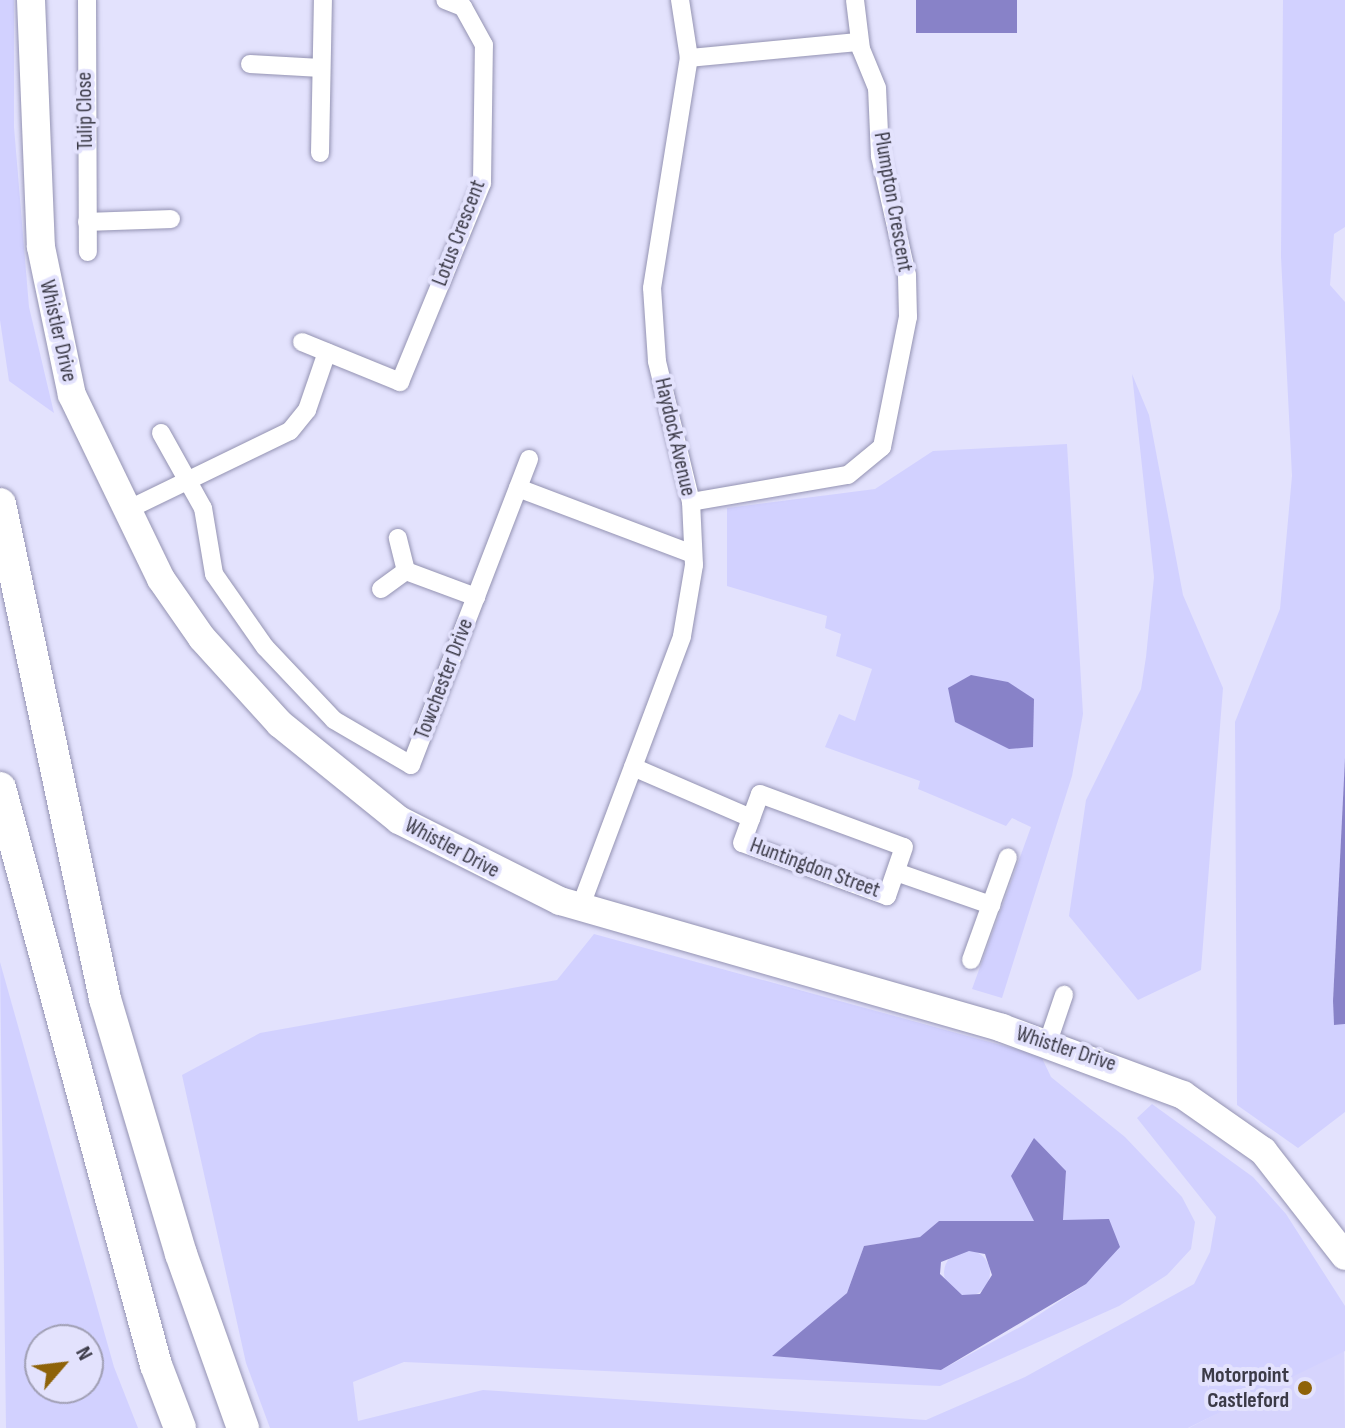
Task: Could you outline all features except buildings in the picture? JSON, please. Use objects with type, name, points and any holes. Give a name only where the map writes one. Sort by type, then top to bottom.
[{"type":"highway","points":[[0,504],[105,999],[181,1254],[243,1428]]},
{"type":"highway","points":[[0,788],[72,1066],[180,1428]]},
{"type":"main road","name":"Whistler Drive","points":[[31,0],[41,247],[53,333],[125,511],[202,638],[321,760],[461,856],[580,908],[1048,1042],[1129,1070],[1233,1126],[1282,1172],[1345,1256]]},
{"type":"street","name":"Tulip Close","points":[[87,0],[88,252]]},
{"type":"street","points":[[320,153],[323,0]]},
{"type":"street","name":"Lotus Crescent","points":[[327,352],[400,382],[482,183],[484,45],[463,7],[445,0]]},
{"type":"street","name":"Haydock Avenue","points":[[580,908],[682,636],[693,554],[691,502],[657,361],[652,288],[689,58],[680,0]]},
{"type":"street","name":"Plumpton Crescent","points":[[691,502],[848,475],[882,447],[908,317],[907,275],[880,156],[877,88],[859,42],[855,0]]},
{"type":"street","points":[[689,58],[859,42]]},
{"type":"street","points":[[250,64],[321,68]]},
{"type":"street","points":[[87,222],[171,219]]},
{"type":"street","points":[[125,511],[290,431],[307,410],[327,352],[302,342]]},
{"type":"street","points":[[161,433],[189,479]]},
{"type":"street","name":"Towchester Drive","points":[[189,479],[208,523],[214,574],[282,669],[364,744],[411,765],[529,459]]},
{"type":"street","points":[[518,488],[693,554]]},
{"type":"street","points":[[381,589],[406,571],[398,538]]},
{"type":"street","name":"Towchester Drive","points":[[406,571],[476,597]]},
{"type":"street","name":"Huntingdon Street","points":[[633,767],[751,818]]},
{"type":"street","name":"Huntingdon Street","points":[[760,794],[904,847],[896,872],[887,896],[742,843],[760,794]]},
{"type":"street","points":[[971,960],[1008,857]]},
{"type":"street","name":"Huntingdon Street","points":[[896,872],[991,905]]},
{"type":"street","points":[[1048,1042],[1064,995]]},
{"type":"shaded area","points":[[0,0],[14,0],[14,127],[29,307],[54,413],[9,381],[0,320]]},
{"type":"shaded area","points":[[916,0],[1017,0],[1017,33],[916,33]]},
{"type":"shaded area","points":[[1283,0],[1345,0],[1345,227],[1334,234],[1330,285],[1345,302],[1345,758],[1333,1001],[1334,1025],[1345,1024],[1345,1112],[1298,1148],[1237,1105],[1235,722],[1280,609],[1292,476],[1281,257]]},
{"type":"shaded area","points":[[1132,374],[1149,415],[1183,595],[1223,688],[1201,970],[1138,1000],[1069,916],[1086,800],[1141,689],[1146,657],[1154,577]]},
{"type":"shaded area","points":[[1067,444],[1083,714],[1072,776],[1002,998],[972,989],[1031,827],[1012,818],[1006,826],[918,789],[920,781],[825,747],[839,714],[855,721],[872,669],[836,656],[841,634],[825,628],[827,616],[727,586],[727,508],[875,489],[933,451]]},
{"type":"shaded area","points":[[971,675],[1008,682],[1034,699],[1033,747],[1009,749],[955,722],[948,688]]},
{"type":"shaded area","points":[[1345,758],[1345,1024],[1334,1025],[1333,1001]]},
{"type":"shaded area","points":[[594,934],[1041,1056],[1051,1077],[1125,1137],[1182,1197],[1195,1222],[1191,1249],[1167,1275],[1119,1306],[940,1386],[404,1362],[353,1382],[358,1421],[483,1390],[926,1420],[1025,1377],[1194,1284],[1210,1252],[1216,1217],[1137,1118],[1152,1104],[1253,1177],[1286,1214],[1345,1306],[1345,1351],[1188,1428],[270,1428],[246,1363],[182,1075],[260,1033],[557,980]],"holes":[[[1066,1171],[1063,1220],[1086,1284],[1020,1327],[941,1370],[773,1356],[847,1293],[864,1246],[920,1237],[939,1221],[1035,1221]]]},
{"type":"shaded area","points":[[0,962],[102,1324],[24,1324],[24,1404],[104,1404],[104,1331],[138,1428],[6,1428]]},
{"type":"shaded area","points":[[1034,1138],[1066,1171],[1063,1220],[1109,1219],[1120,1247],[1086,1284],[941,1370],[772,1356],[847,1293],[864,1246],[920,1237],[939,1221],[1034,1221],[1011,1176]],"holes":[[[969,1251],[985,1254],[992,1275],[980,1294],[962,1295],[940,1274],[941,1262]]]},
{"type":"shaded area","points":[[967,1250],[984,1256],[990,1273],[984,1290],[967,1296],[950,1290],[944,1273],[950,1256]]},
{"type":"shaded area","name":"Motorpoint Castleford","points":[[1344,1347],[1345,1428],[1189,1428]]},
{"type":"place","name":"Motorpoint Castleford","points":[[1305,1388]]}]
